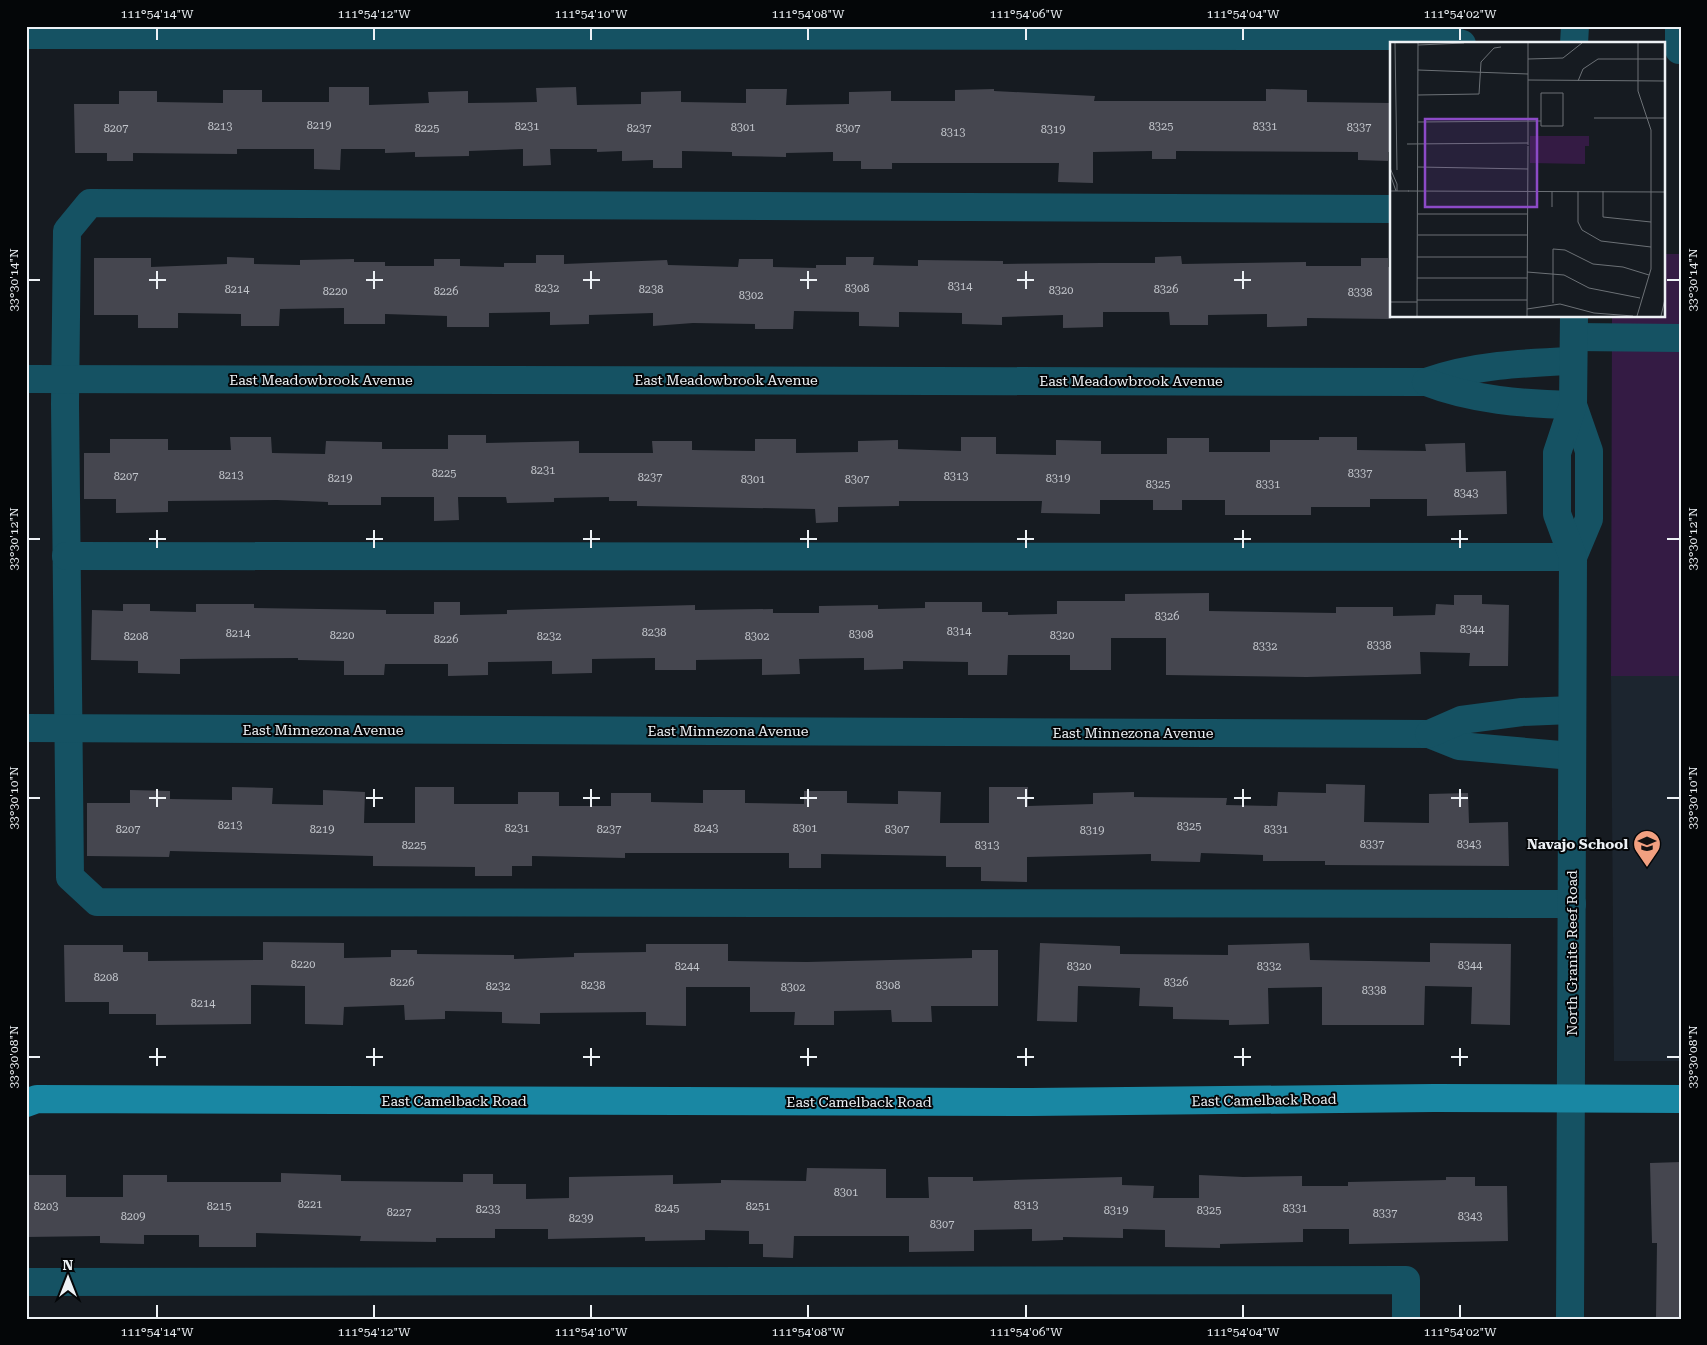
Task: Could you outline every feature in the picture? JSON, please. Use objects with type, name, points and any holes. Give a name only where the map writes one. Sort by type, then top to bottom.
[{"type":"main road","name":"East Camelback Road","points":[[30,1099],[1031,1102],[1572,1098],[1681,1099]]},
{"type":"street","points":[[1435,36],[1467,26]]},
{"type":"street","points":[[1574,26],[1574,42]]},
{"type":"street","points":[[26,35],[1435,36],[1455,42]]},
{"type":"street","points":[[1390,209],[90,203],[68,231],[65,379],[67,728],[70,877],[97,902],[1572,904]]},
{"type":"street","name":"East Meadowbrook Avenue","points":[[1426,382],[1450,373],[1524,363],[1574,338],[1681,338]]},
{"type":"street","name":"North Granite Reef Road","points":[[1570,1319],[1574,557],[1558,514],[1558,453],[1574,405],[1574,338]]},
{"type":"street","name":"East Meadowbrook Avenue","points":[[26,379],[1426,382],[1461,393],[1528,404],[1574,405]]},
{"type":"street","points":[[66,556],[1574,557]]},
{"type":"street","name":"East Minnezona Avenue","points":[[1429,734],[1461,720],[1522,712],[1572,710]]},
{"type":"street","name":"East Minnezona Avenue","points":[[26,728],[1429,734],[1459,746],[1572,756]]},
{"type":"street","points":[[26,1282],[1406,1280],[1406,1319]]},
{"type":"shaded area","points":[[1664,254],[1681,254],[1681,676],[1611,676],[1612,318],[1664,318]]},
{"type":"shaded area","name":"Navajo School","points":[[1611,676],[1681,676],[1681,1061],[1614,1061]]},
{"type":"building","points":[[329,87],[369,87],[369,105],[429,103],[428,92],[468,91],[468,103],[537,102],[536,88],[576,87],[577,105],[641,104],[641,92],[681,91],[681,102],[746,103],[746,89],[787,89],[786,105],[849,104],[849,92],[891,91],[891,101],[955,101],[955,90],[994,89],[994,91],[1095,96],[1094,101],[1266,101],[1266,89],[1307,90],[1307,102],[1390,103],[1390,152],[1388,152],[1388,161],[1358,160],[1358,152],[1176,151],[1176,159],[1152,159],[1152,151],[1093,152],[1093,183],[1058,182],[1059,163],[892,163],[892,169],[861,169],[861,161],[833,161],[833,152],[786,153],[786,157],[732,156],[732,152],[682,151],[682,168],[653,168],[653,160],[622,161],[622,151],[597,152],[597,149],[550,149],[551,165],[523,166],[523,149],[469,151],[469,156],[415,157],[415,152],[385,153],[385,149],[341,149],[340,170],[314,169],[314,149],[237,149],[237,154],[133,153],[133,161],[107,161],[107,153],[75,153],[74,104],[119,104],[119,91],[157,91],[157,102],[223,103],[223,90],[262,90],[262,102],[329,102]]},
{"type":"building","points":[[536,255],[564,255],[564,264],[667,260],[668,265],[738,267],[739,259],[773,259],[773,267],[816,268],[816,265],[846,265],[846,257],[874,257],[873,265],[918,266],[918,260],[1003,261],[1003,264],[1155,263],[1155,257],[1181,256],[1182,264],[1306,262],[1306,266],[1361,266],[1361,258],[1388,258],[1388,267],[1390,267],[1391,319],[1307,318],[1307,326],[1267,327],[1267,314],[1208,315],[1208,325],[1170,325],[1169,312],[1103,312],[1103,327],[1063,328],[1063,315],[1002,317],[1002,325],[962,324],[962,313],[899,312],[899,327],[859,326],[859,312],[794,311],[793,329],[755,329],[755,324],[693,323],[653,326],[653,313],[589,315],[589,324],[550,325],[550,312],[489,313],[489,327],[447,327],[447,316],[385,314],[385,324],[344,324],[344,308],[280,309],[279,326],[241,326],[241,314],[178,313],[178,328],[138,328],[138,315],[94,315],[94,258],[151,258],[151,267],[227,264],[227,257],[254,258],[254,264],[300,265],[300,260],[354,259],[354,262],[385,262],[385,266],[434,266],[434,259],[460,259],[460,266],[504,267],[504,263],[536,263]]},
{"type":"building","points":[[448,435],[486,435],[486,443],[579,441],[579,453],[653,453],[652,441],[692,441],[692,450],[755,451],[755,439],[796,439],[796,453],[858,452],[858,441],[898,440],[898,449],[961,451],[961,437],[996,437],[996,454],[1056,455],[1056,440],[1101,441],[1101,454],[1167,454],[1167,438],[1209,438],[1209,452],[1270,452],[1270,440],[1319,440],[1319,437],[1357,437],[1357,450],[1426,451],[1425,444],[1465,443],[1466,472],[1506,471],[1507,514],[1427,516],[1427,499],[1370,499],[1370,507],[1311,507],[1311,515],[1225,515],[1225,500],[1182,500],[1182,510],[1153,510],[1153,500],[1100,500],[1100,514],[1041,513],[1042,501],[899,501],[899,506],[838,507],[838,522],[816,523],[815,509],[637,506],[637,501],[609,501],[609,497],[554,498],[554,502],[507,503],[506,497],[458,497],[459,520],[434,521],[434,497],[381,497],[381,505],[328,505],[328,502],[277,500],[168,501],[168,512],[116,513],[116,499],[84,499],[84,453],[110,453],[110,439],[168,439],[168,450],[231,450],[230,437],[271,437],[272,453],[325,454],[326,441],[382,442],[382,449],[448,449]]},
{"type":"building","points":[[1209,593],[1209,611],[1336,613],[1336,607],[1393,607],[1393,616],[1435,615],[1436,604],[1454,605],[1454,595],[1482,595],[1482,604],[1509,605],[1508,666],[1469,666],[1470,653],[1420,652],[1421,674],[1307,677],[1166,675],[1166,638],[1111,638],[1111,670],[1070,670],[1070,655],[1008,655],[1007,675],[968,675],[968,662],[903,661],[903,669],[864,670],[864,658],[799,659],[800,674],[762,675],[762,659],[696,660],[696,670],[655,670],[655,658],[592,659],[592,673],[552,674],[552,661],[488,662],[488,675],[448,676],[448,664],[385,664],[384,675],[344,675],[344,661],[298,660],[298,658],[180,659],[180,674],[138,673],[138,661],[91,660],[92,610],[123,611],[123,604],[150,604],[150,611],[196,612],[196,604],[254,604],[254,608],[386,610],[386,614],[434,614],[434,602],[460,602],[460,615],[507,614],[507,610],[695,605],[695,610],[773,609],[773,613],[819,613],[819,606],[878,605],[878,609],[925,608],[925,602],[982,602],[982,612],[1008,612],[1008,615],[1057,614],[1057,601],[1125,601],[1125,594]]},
{"type":"building","points":[[1326,784],[1365,785],[1364,822],[1429,823],[1429,794],[1468,793],[1469,823],[1508,822],[1509,866],[1325,865],[1325,861],[1263,861],[1263,855],[1201,853],[1200,862],[1151,861],[1151,854],[1027,857],[1027,882],[981,881],[981,867],[946,867],[946,856],[821,854],[821,868],[789,868],[789,853],[625,853],[625,858],[532,856],[532,866],[512,866],[512,876],[475,876],[475,867],[373,866],[373,856],[170,851],[169,857],[87,856],[87,803],[130,803],[130,790],[170,791],[170,799],[232,800],[232,787],[273,788],[272,804],[323,805],[323,790],[365,792],[364,823],[415,823],[415,787],[454,787],[454,804],[518,804],[518,792],[559,792],[559,806],[611,806],[611,793],[651,793],[651,802],[703,803],[703,790],[745,790],[745,803],[804,804],[804,791],[847,791],[847,803],[898,804],[898,791],[941,792],[940,823],[989,823],[989,787],[1028,787],[1028,806],[1093,804],[1093,793],[1134,792],[1134,797],[1227,798],[1226,805],[1277,806],[1278,792],[1326,793]]},
{"type":"building","points":[[263,942],[344,943],[344,958],[391,957],[391,950],[417,950],[417,954],[514,955],[514,959],[574,957],[574,953],[646,952],[646,944],[728,944],[728,961],[807,962],[972,958],[972,950],[998,950],[998,1006],[931,1006],[932,1022],[892,1022],[891,1010],[834,1011],[834,1025],[794,1025],[795,1012],[750,1012],[750,987],[686,987],[686,1026],[646,1025],[646,1012],[540,1013],[540,1024],[502,1023],[502,1012],[445,1011],[445,1019],[405,1020],[404,1005],[344,1007],[343,1025],[305,1024],[305,986],[251,985],[251,1024],[156,1025],[156,1014],[109,1014],[109,1002],[65,1002],[64,945],[123,945],[123,952],[148,952],[148,961],[263,960]]},
{"type":"building","points":[[1040,943],[1120,946],[1120,954],[1228,955],[1228,945],[1309,943],[1310,960],[1430,962],[1430,943],[1511,944],[1510,1025],[1471,1024],[1472,987],[1425,986],[1424,1025],[1322,1025],[1322,987],[1268,988],[1269,1024],[1229,1025],[1229,1020],[1173,1019],[1173,1007],[1139,1006],[1140,988],[1078,986],[1077,1022],[1037,1021]]},
{"type":"building","points":[[1681,1162],[1681,1319],[1656,1319],[1657,1243],[1652,1243],[1650,1163]]},
{"type":"building","points":[[807,1168],[886,1169],[886,1198],[929,1198],[928,1177],[973,1177],[973,1181],[1122,1177],[1122,1185],[1154,1186],[1153,1198],[1199,1198],[1199,1175],[1243,1177],[1302,1176],[1302,1186],[1348,1186],[1348,1182],[1446,1180],[1446,1177],[1475,1177],[1475,1186],[1507,1186],[1508,1241],[1349,1244],[1349,1229],[1303,1229],[1303,1242],[1220,1244],[1220,1248],[1165,1247],[1165,1230],[1123,1229],[1123,1238],[1063,1237],[1063,1240],[1032,1241],[1032,1229],[974,1230],[974,1251],[909,1252],[909,1236],[794,1236],[793,1258],[763,1257],[763,1244],[749,1244],[749,1231],[705,1230],[705,1240],[645,1241],[645,1237],[548,1239],[548,1229],[495,1229],[495,1238],[436,1238],[436,1242],[360,1241],[361,1236],[256,1233],[256,1247],[199,1247],[199,1235],[144,1235],[144,1244],[100,1243],[100,1236],[26,1237],[26,1175],[66,1175],[66,1197],[123,1197],[123,1175],[167,1175],[167,1182],[281,1182],[281,1173],[341,1175],[341,1181],[463,1182],[463,1174],[493,1174],[493,1184],[526,1184],[526,1199],[569,1198],[569,1177],[673,1175],[673,1184],[721,1183],[721,1180],[806,1181]]},
{"type":"place","name":"Navajo School","points":[[1647,868]]}]
